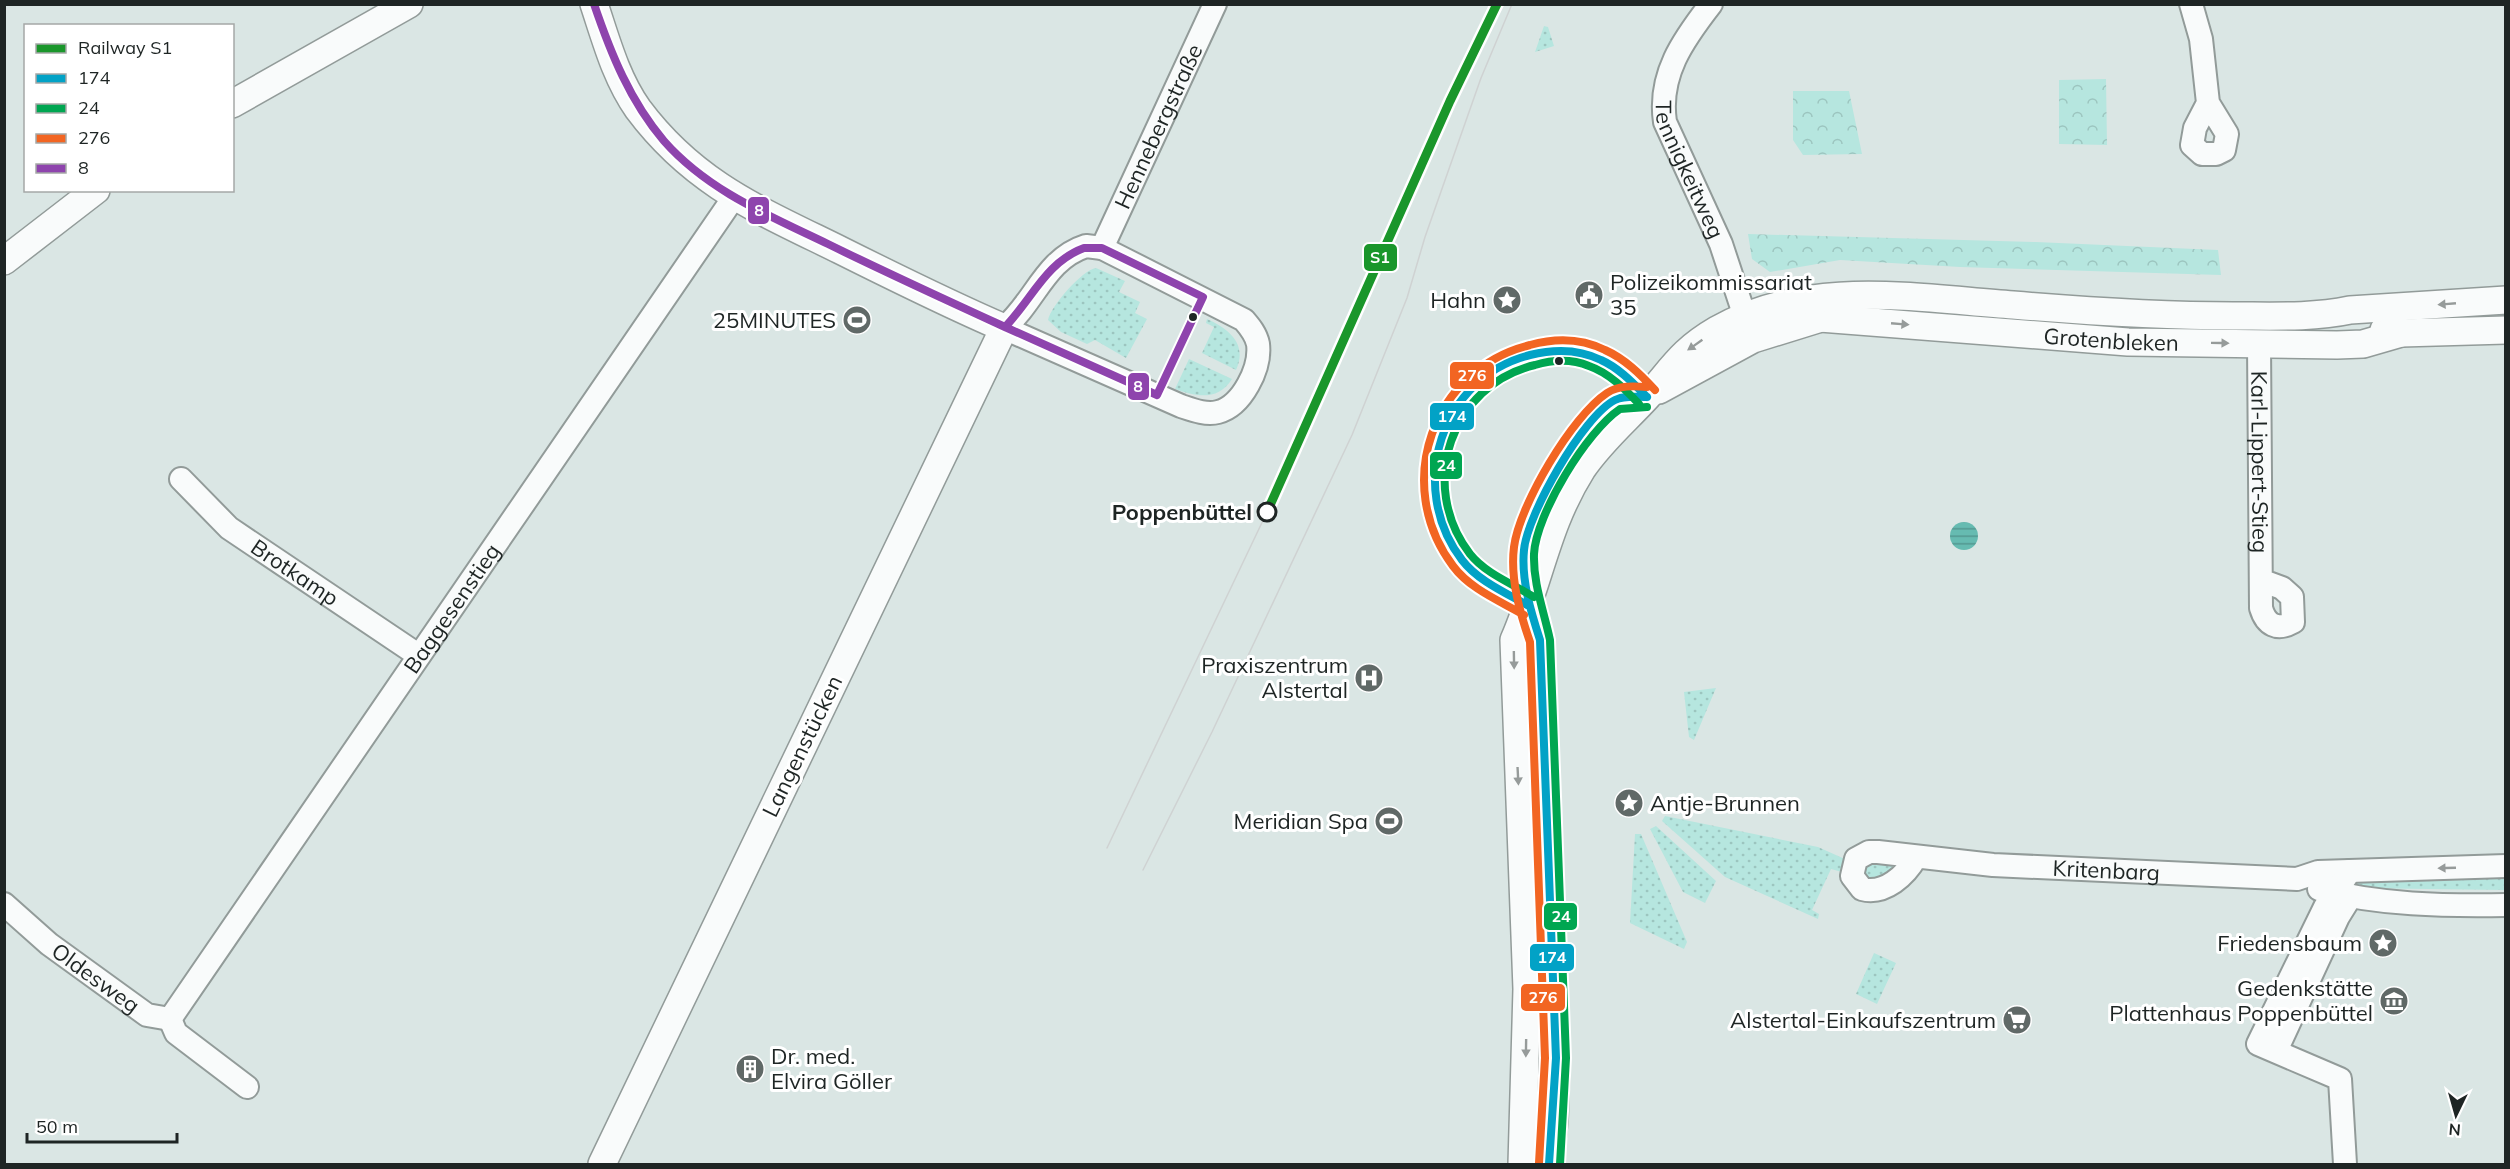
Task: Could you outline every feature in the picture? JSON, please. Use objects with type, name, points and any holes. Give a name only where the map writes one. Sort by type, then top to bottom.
[{"type":"street","points":[[234,103],[409,4]]},
{"type":"street","points":[[594,4],[622,82],[637,107],[683,160],[734,197],[1004,328],[1189,409],[1216,413],[1233,405],[1245,389],[1257,361],[1258,344],[1251,328],[1238,315],[1102,248],[1086,246],[1055,264],[1017,317],[1004,328]]},
{"type":"street","name":"Hennebergstraße","points":[[1102,248],[1215,4]]},
{"type":"street","name":"Tennigkeitweg","points":[[1712,4],[1669,70],[1664,83],[1663,109],[1665,123],[1721,244],[1749,328]]},
{"type":"street","points":[[2191,4],[2201,39],[2208,103]]},
{"type":"street","points":[[4,261],[93,192]]},
{"type":"street","name":"Baggesenstieg","points":[[170,1019],[734,197]]},
{"type":"street","name":"Grotenbleken","points":[[1749,328],[1811,298],[1834,294],[2128,314],[2326,315],[2350,310],[2505,300]]},
{"type":"street","name":"Grotenbleken","points":[[1749,328],[1820,318],[1871,304],[1915,298]]},
{"type":"street","name":"Grotenbleken","points":[[2326,315],[2401,333]]},
{"type":"street","name":"Grotenbleken","points":[[1820,318],[2128,342],[2363,344],[2401,333],[2505,330]]},
{"type":"street","name":"Langenstücken","points":[[602,1164],[1004,328]]},
{"type":"street","points":[[1522,1164],[1527,989],[1514,639],[1529,606],[1550,531],[1582,471],[1609,434],[1647,397],[1676,360],[1690,348],[1749,328]]},
{"type":"street","name":"Karl-Lippert-Stieg","points":[[2259,344],[2263,580]]},
{"type":"street","name":"Brotkamp","points":[[181,479],[229,528],[418,655]]},
{"type":"street","points":[[1529,606],[1540,640],[1556,1059],[1556,1101],[1548,1164]]},
{"type":"street","name":"Kritenbarg","points":[[1916,857],[1993,865],[2297,879],[2314,888],[2342,895],[2460,905],[2505,905]]},
{"type":"street","name":"Kritenbarg","points":[[2297,879],[2309,873],[2505,866]]},
{"type":"street","points":[[2345,1164],[2340,1079],[2267,1047],[2342,895],[2350,871]]},
{"type":"street","name":"Oldesweg","points":[[4,904],[49,944],[147,1015],[170,1019],[176,1033],[247,1087]]},
{"type":"green space","points":[[1544,26],[1548,27],[1554,46],[1535,52]]},
{"type":"green space","points":[[2106,79],[2107,145],[2059,144],[2059,80]]},
{"type":"green space","points":[[1793,91],[1849,91],[1862,154],[1803,155],[1793,140]]},
{"type":"green space","points":[[1748,234],[2036,242],[2218,250],[2221,275],[1960,267],[1840,260],[1770,272],[1752,259]]},
{"type":"green space","points":[[1096,268],[1125,281],[1119,292],[1140,302],[1135,313],[1147,319],[1126,358],[1095,340],[1087,344],[1061,332],[1048,320],[1055,306],[1068,290],[1083,275]]},
{"type":"green space","points":[[1207,319],[1229,333],[1238,345],[1240,352],[1236,370],[1202,353],[1214,327],[1206,323]]},
{"type":"green space","points":[[1189,359],[1232,379],[1214,394],[1191,394],[1175,389]]},
{"type":"green space","points":[[1716,688],[1694,740],[1689,737],[1684,692]]},
{"type":"green space","points":[[1665,816],[1818,847],[1847,860],[1842,872],[1831,869],[1812,910],[1819,914],[1818,919],[1725,877],[1662,821]]},
{"type":"green space","points":[[1656,826],[1716,881],[1705,903],[1683,892],[1650,829]]},
{"type":"green space","points":[[1635,834],[1641,834],[1687,942],[1684,949],[1630,923]]},
{"type":"green space","points":[[1869,863],[1896,864],[1896,868],[1869,881],[1860,868]]},
{"type":"green space","points":[[2506,878],[2505,890],[2351,888],[2356,881]]},
{"type":"green space","points":[[1874,953],[1896,963],[1877,1004],[1856,994]]},
{"type":"water","points":[[1964,522],[1974,526],[1978,536],[1974,546],[1964,550],[1954,546],[1950,536],[1954,526]]},
{"type":"tram line","points":[[1143,870],[1212,732],[1352,435],[1407,298],[1425,237],[1481,78],[1512,4]]},
{"type":"tram line","points":[[1107,848],[1267,512]]},
{"type":"rail line","name":"S1","points":[[1267,512],[1450,101],[1497,4]]},
{"type":"transit line","name":"8","points":[[594,4],[607,41],[641,110],[664,141],[700,174],[762,212],[1005,327]]},
{"type":"transit line","name":"8","points":[[1084,248],[1102,248],[1203,297],[1157,395],[1005,327],[1049,272],[1059,262],[1084,248]]},
{"type":"transit line","name":"276","points":[[1524,615],[1486,594],[1460,574],[1435,534],[1426,501],[1425,467],[1432,434],[1446,404],[1468,378],[1496,358],[1530,345],[1558,340],[1587,343],[1612,354],[1632,367],[1655,390]]},
{"type":"transit line","name":"174","points":[[1529,606],[1476,574],[1462,560],[1445,531],[1436,500],[1435,469],[1442,438],[1455,410],[1474,386],[1499,367],[1530,355],[1557,351],[1593,356],[1608,363],[1647,397]]},
{"type":"transit line","name":"24","points":[[1534,597],[1476,561],[1454,527],[1446,498],[1445,469],[1451,441],[1464,415],[1482,393],[1506,376],[1535,365],[1555,361],[1576,362],[1596,369],[1616,382],[1639,404]]},
{"type":"transit line","name":"276","points":[[1539,1163],[1545,1058],[1530,642],[1519,608],[1513,571],[1514,547],[1518,530],[1536,486],[1578,421],[1612,390],[1647,387]]},
{"type":"transit line","name":"174","points":[[1549,1164],[1556,1058],[1540,640],[1525,584],[1524,550],[1527,534],[1546,491],[1573,445],[1588,425],[1602,410],[1619,398],[1647,397]]},
{"type":"transit line","name":"24","points":[[1560,1164],[1566,1058],[1550,640],[1537,587],[1534,554],[1537,537],[1553,496],[1593,435],[1620,409],[1647,407]]},
{"type":"place","name":"Polizeikommissariat 35","points":[[1589,295]]},
{"type":"place","name":"Hahn","points":[[1507,300]]},
{"type":"place","name":"25MINUTES","points":[[857,320]]},
{"type":"place","name":"Poppenbüttel","points":[[1267,512]]},
{"type":"place","name":"Praxiszentrum Alstertal","points":[[1369,678]]},
{"type":"place","name":"Antje-Brunnen","points":[[1629,803]]},
{"type":"place","name":"Meridian Spa","points":[[1389,821]]},
{"type":"place","name":"Friedensbaum","points":[[2383,943]]},
{"type":"place","name":"Gedenkstätte Plattenhaus Poppenbüttel","points":[[2394,1001]]},
{"type":"place","name":"Alstertal-Einkaufszentrum","points":[[2017,1020]]},
{"type":"place","name":"Dr. med. Elvira Göller","points":[[750,1069]]}]
